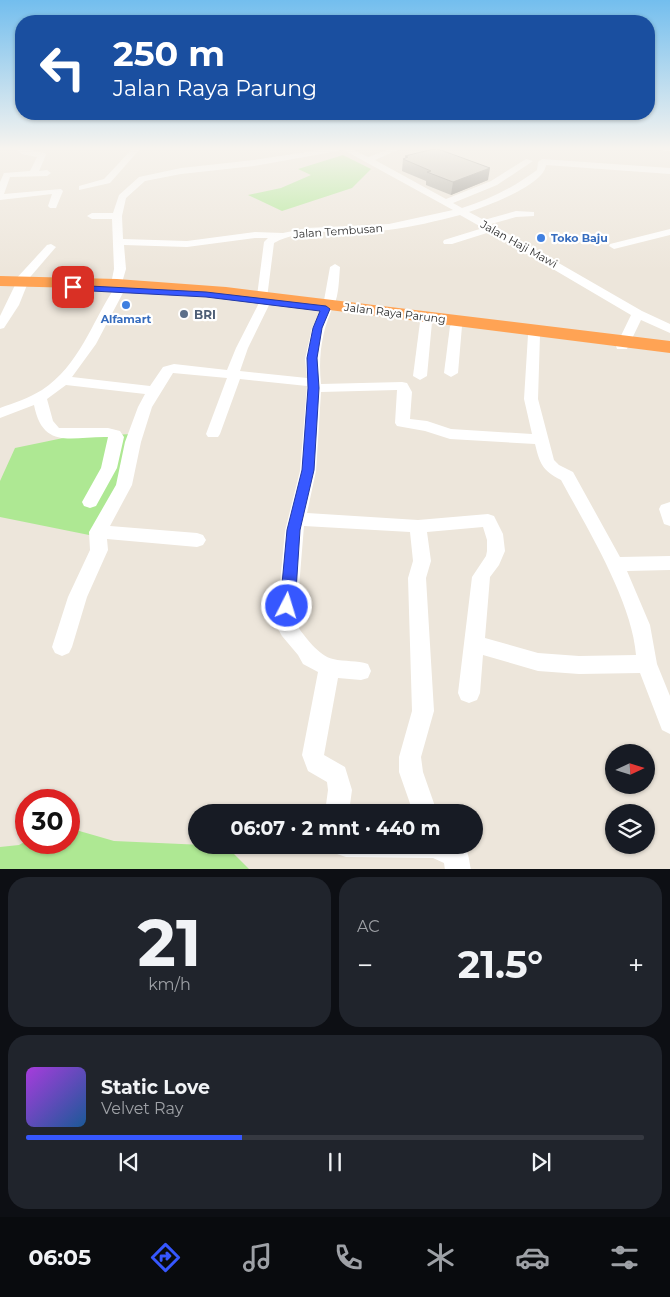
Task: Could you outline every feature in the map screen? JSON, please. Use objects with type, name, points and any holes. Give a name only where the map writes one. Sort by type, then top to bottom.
[{"type":"highway","name":"Jalan Raya Parung","points":[[0,280],[20,283],[118,286],[264,298],[623,343],[670,351]]},
{"type":"highway","name":"Jalan Raya Parung","points":[[0,285],[20,283]]},
{"type":"highway","name":"Jalan Raya Parung","points":[[327,307],[456,326],[670,347]]},
{"type":"street","points":[[0,413],[39,397],[62,380],[93,339],[118,286],[120,272],[117,216],[122,198],[131,190]]},
{"type":"street","name":"Jalan Haji Mawi","points":[[423,190],[638,314],[670,329]]},
{"type":"street","points":[[446,202],[477,190]]},
{"type":"street","name":"Jalan Tembusan","points":[[264,298],[269,242],[282,236],[301,232],[388,227],[460,211],[491,200],[512,190]]},
{"type":"street","points":[[0,195],[58,191],[53,206]]},
{"type":"street","points":[[481,224],[516,214],[531,214]]},
{"type":"street","points":[[92,216],[117,216]]},
{"type":"street","points":[[448,242],[492,229]]},
{"type":"street","points":[[614,246],[670,232]]},
{"type":"street","points":[[118,242],[186,244],[255,235],[282,236]]},
{"type":"street","points":[[0,325],[13,304],[20,283],[51,247]]},
{"type":"street","points":[[336,267],[327,307],[315,338],[312,358],[313,385],[308,470],[294,530],[286,625],[291,635],[307,648],[310,658],[329,668],[361,671]]},
{"type":"street","points":[[213,434],[242,348],[264,298]]},
{"type":"street","points":[[623,343],[638,314]]},
{"type":"street","points":[[420,376],[426,322]]},
{"type":"street","points":[[451,373],[456,326]]},
{"type":"street","points":[[534,335],[530,399],[547,462],[549,466],[567,476],[616,564],[643,634],[647,664],[670,723]]},
{"type":"street","points":[[62,647],[71,611],[84,579],[99,550],[98,532],[124,485],[133,442],[145,407],[171,368],[313,385],[402,386],[405,392],[402,423],[427,426],[450,434],[540,439]]},
{"type":"street","points":[[62,380],[154,391]]},
{"type":"street","points":[[39,397],[47,424],[51,429],[66,433],[115,434],[116,437],[109,468],[90,502]]},
{"type":"street","points":[[670,508],[668,509],[670,520]]},
{"type":"street","points":[[297,519],[418,526],[484,520],[490,522],[494,532],[496,552],[494,559],[484,569],[481,577],[469,693]]},
{"type":"street","points":[[418,526],[422,561],[416,578],[423,710],[410,757],[413,780],[422,804]]},
{"type":"street","points":[[98,532],[197,540]]},
{"type":"street","points":[[616,564],[670,563]]},
{"type":"street","points":[[474,643],[520,658],[556,664],[647,664]]},
{"type":"street","points":[[329,668],[312,755],[318,767],[337,775],[340,790],[338,804]]},
{"type":"street","points":[[453,854],[456,856],[458,869]]},
{"type":"green space","points":[[274,190],[347,190],[282,211],[248,195]]},
{"type":"green space","points":[[133,434],[124,474],[94,536],[0,517],[0,481],[15,448],[68,437]]},
{"type":"green space","points":[[80,831],[114,841],[188,844],[188,854],[234,854],[249,869],[0,869],[0,847],[15,845],[15,854],[80,854]]},
{"type":"place","name":"Toko Baju","points":[[541,238]]},
{"type":"place","name":"Alfamart","points":[[126,305]]},
{"type":"place","name":"BRI","points":[[184,314]]},
{"type":"route","points":[[73,287],[206,294],[326,309],[315,338],[312,358],[314,388],[308,470],[294,530],[287,606]]}]
